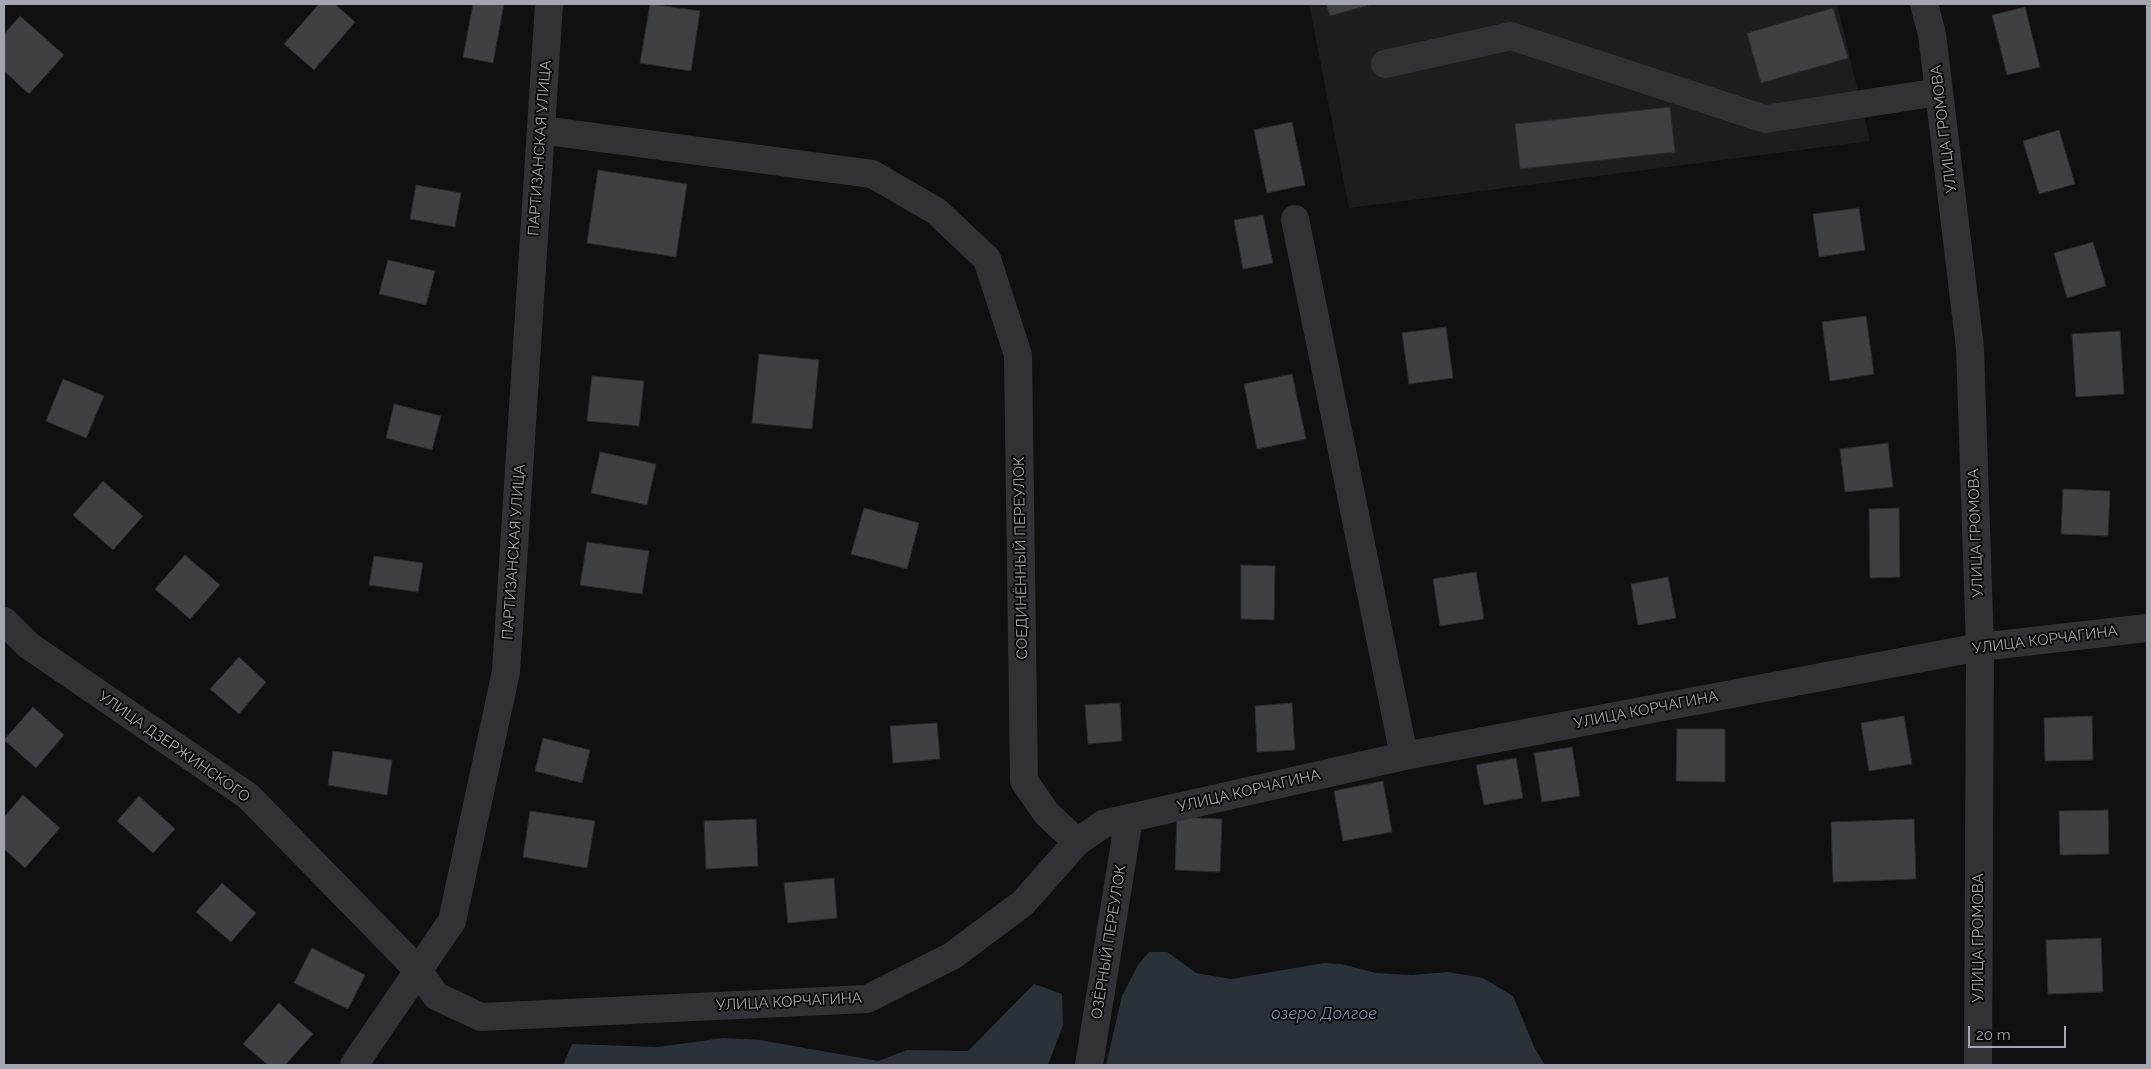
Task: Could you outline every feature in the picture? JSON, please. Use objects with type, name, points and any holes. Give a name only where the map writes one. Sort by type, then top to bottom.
[{"type":"street","name":"ПАРТИЗАНСКАЯ УЛИЦА","points":[[354,1065],[452,921],[506,672],[549,4]]},
{"type":"street","name":"УЛИЦА ГРОМОВА","points":[[1924,4],[1932,34],[1970,348],[1980,647],[1978,1065]]},
{"type":"street","points":[[1385,64],[1511,36],[1765,119],[1939,92]]},
{"type":"street","name":"СОЕДИНЁННЫЙ ПЕРЕУЛОК","points":[[541,130],[872,174],[936,211],[987,258],[1018,355],[1024,781],[1047,814],[1077,842]]},
{"type":"street","points":[[1295,219],[1404,756]]},
{"type":"street","name":"УЛИЦА ДЗЕРЖИНСКОГО","points":[[4,621],[28,645],[248,796],[419,971]]},
{"type":"street","name":"УЛИЦА КОРЧАГИНА","points":[[419,971],[436,996],[481,1017],[866,999],[960,950],[1023,903],[1077,842],[1103,824],[1404,756],[1980,647],[2147,628]]},
{"type":"street","name":"ОЗЁРНЫЙ ПЕРЕУЛОК","points":[[1089,1065],[1129,818]]},
{"type":"shaded area","points":[[1309,4],[1837,4],[1870,141],[1349,208]]},
{"type":"water","name":"озеро Долгое","points":[[1149,952],[1167,952],[1196,973],[1231,979],[1324,963],[1341,964],[1376,973],[1412,975],[1448,972],[1483,978],[1513,996],[1535,1049],[1545,1065],[1106,1065],[1122,996],[1138,965]]},
{"type":"water","points":[[1034,984],[1062,994],[1063,1025],[1048,1065],[563,1065],[572,1044],[658,1047],[723,1038],[760,1040],[878,1061],[907,1050],[968,1051]]},
{"type":"building","points":[[319,4],[335,4],[355,22],[314,70],[284,44]]},
{"type":"building","points":[[473,4],[504,4],[493,63],[463,57]]},
{"type":"building","points":[[650,4],[700,11],[691,71],[640,63]]},
{"type":"building","points":[[1326,4],[1373,4],[1330,16]]},
{"type":"building","points":[[2025,7],[2040,67],[2007,75],[1992,15]]},
{"type":"building","points":[[1833,8],[1848,58],[1761,83],[1747,33]]},
{"type":"building","points":[[20,16],[64,55],[29,94],[4,71],[4,34]]},
{"type":"building","points":[[1670,107],[1675,152],[1520,169],[1515,124]]},
{"type":"building","points":[[1292,122],[1305,185],[1267,193],[1254,130]]},
{"type":"building","points":[[2059,130],[2075,184],[2039,194],[2023,141]]},
{"type":"building","points":[[598,170],[687,184],[676,257],[587,243]]},
{"type":"building","points":[[416,185],[461,193],[455,227],[410,219]]},
{"type":"building","points":[[1859,208],[1865,250],[1819,257],[1813,214]]},
{"type":"building","points":[[1263,215],[1273,263],[1243,269],[1234,220]]},
{"type":"building","points":[[2093,242],[2106,286],[2067,298],[2054,253]]},
{"type":"building","points":[[388,260],[435,271],[426,305],[379,294]]},
{"type":"building","points":[[1866,316],[1874,374],[1830,381],[1822,322]]},
{"type":"building","points":[[1446,327],[1453,378],[1409,384],[1402,333]]},
{"type":"building","points":[[2120,331],[2124,394],[2076,397],[2072,334]]},
{"type":"building","points":[[759,354],[819,360],[812,429],[752,423]]},
{"type":"building","points":[[1292,374],[1306,439],[1257,449],[1244,384]]},
{"type":"building","points":[[592,376],[644,381],[639,426],[587,421]]},
{"type":"building","points":[[63,379],[104,396],[86,438],[46,421]]},
{"type":"building","points":[[394,404],[441,416],[432,450],[386,438]]},
{"type":"building","points":[[1888,443],[1893,487],[1845,492],[1840,449]]},
{"type":"building","points":[[600,452],[656,464],[647,505],[591,493]]},
{"type":"building","points":[[103,481],[143,516],[113,550],[73,515]]},
{"type":"building","points":[[2063,489],[2110,491],[2108,536],[2061,534]]},
{"type":"building","points":[[864,508],[919,523],[907,569],[851,554]]},
{"type":"building","points":[[1899,508],[1900,577],[1870,578],[1869,509]]},
{"type":"building","points":[[587,542],[649,551],[642,594],[580,585]]},
{"type":"building","points":[[185,555],[220,585],[190,619],[155,589]]},
{"type":"building","points":[[374,556],[423,563],[418,592],[369,585]]},
{"type":"building","points":[[1241,565],[1275,566],[1274,620],[1241,619]]},
{"type":"building","points":[[1476,572],[1484,619],[1440,626],[1433,579]]},
{"type":"building","points":[[1668,577],[1676,618],[1638,625],[1631,584]]},
{"type":"building","points":[[239,657],[266,682],[239,714],[210,689]]},
{"type":"building","points":[[1120,703],[1122,741],[1088,744],[1085,705]]},
{"type":"building","points":[[1292,703],[1295,750],[1257,752],[1255,706]]},
{"type":"building","points":[[33,707],[64,735],[36,768],[4,740]]},
{"type":"building","points":[[1904,716],[1912,764],[1869,771],[1861,723]]},
{"type":"building","points":[[2092,716],[2093,760],[2045,761],[2044,718]]},
{"type":"building","points":[[937,723],[940,759],[893,763],[890,726]]},
{"type":"building","points":[[1677,729],[1725,729],[1725,782],[1676,781]]},
{"type":"building","points":[[543,738],[590,750],[582,783],[535,771]]},
{"type":"building","points":[[1572,747],[1580,796],[1542,802],[1534,753]]},
{"type":"building","points":[[333,751],[392,760],[387,795],[328,785]]},
{"type":"building","points":[[1516,758],[1523,798],[1484,805],[1476,765]]},
{"type":"building","points":[[1383,781],[1392,832],[1343,841],[1334,791]]},
{"type":"building","points":[[23,795],[60,828],[25,868],[4,849],[4,817]]},
{"type":"building","points":[[139,796],[175,829],[153,853],[117,821]]},
{"type":"building","points":[[2108,810],[2109,854],[2060,855],[2059,811]]},
{"type":"building","points":[[530,811],[595,821],[587,868],[523,857]]},
{"type":"building","points":[[1177,817],[1222,819],[1220,872],[1175,870]]},
{"type":"building","points":[[756,819],[758,866],[706,869],[704,821]]},
{"type":"building","points":[[1914,819],[1916,879],[1833,882],[1831,822]]},
{"type":"building","points":[[834,878],[837,918],[788,923],[784,883]]},
{"type":"building","points":[[222,883],[256,913],[231,942],[196,912]]},
{"type":"building","points":[[2101,938],[2103,992],[2048,994],[2046,940]]},
{"type":"building","points":[[312,948],[365,975],[348,1009],[294,983]]},
{"type":"building","points":[[279,1003],[313,1034],[285,1065],[268,1065],[243,1044]]}]
